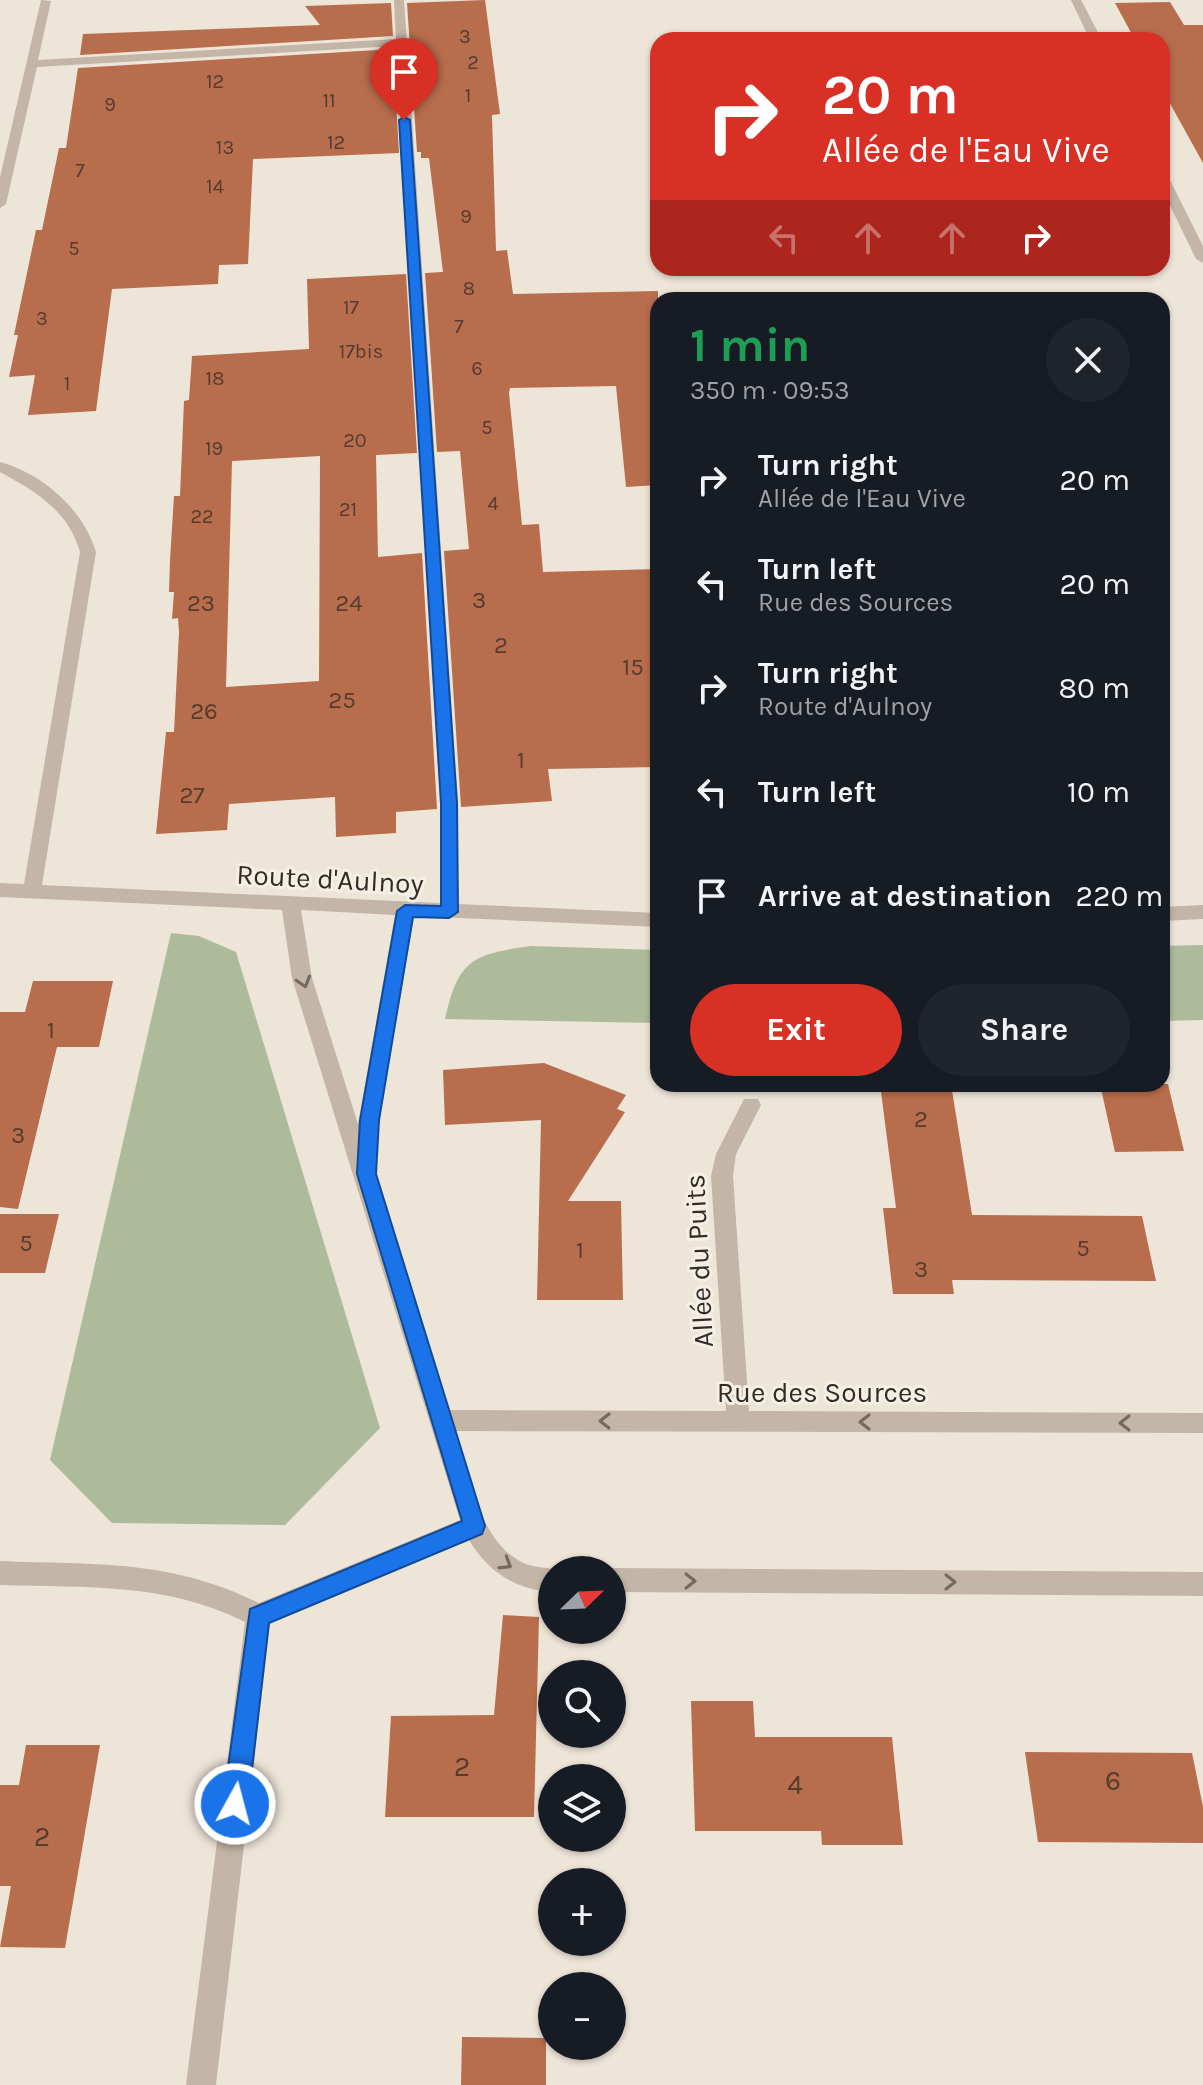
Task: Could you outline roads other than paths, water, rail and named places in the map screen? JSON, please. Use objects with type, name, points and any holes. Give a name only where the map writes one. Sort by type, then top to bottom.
[{"type":"street","points":[[399,0],[404,120],[449,803],[449,912]]},
{"type":"street","points":[[1076,0],[1092,32]]},
{"type":"street","points":[[0,204],[46,1]]},
{"type":"street","points":[[33,64],[400,42]]},
{"type":"street","points":[[1170,192],[1203,259]]},
{"type":"street","points":[[0,466],[60,503],[79,526],[88,552],[32,892]]},
{"type":"street","name":"Route d'Aulnoy","points":[[0,890],[291,906],[650,920]]},
{"type":"street","points":[[291,906],[294,942],[302,978],[474,1526],[498,1562],[538,1577]]},
{"type":"street","points":[[366,1174],[369,1120],[405,911]]},
{"type":"street","points":[[1170,914],[1203,912]]},
{"type":"street","name":"Allée du Puits","points":[[738,1421],[722,1176],[726,1154],[751,1105]]},
{"type":"street","name":"Rue des Sources","points":[[440,1420],[1203,1423]]},
{"type":"street","points":[[0,1573],[188,1586],[221,1597],[258,1616],[474,1526]]},
{"type":"street","points":[[626,1580],[1203,1584]]},
{"type":"street","points":[[201,2085],[258,1616]]}]
